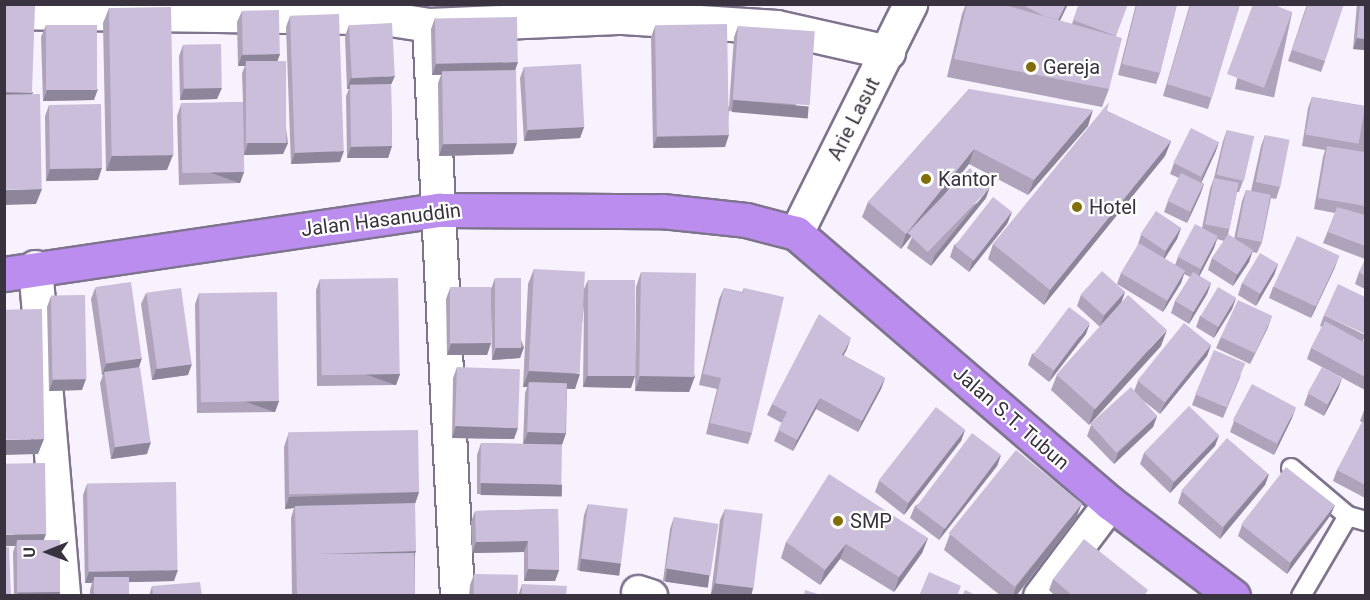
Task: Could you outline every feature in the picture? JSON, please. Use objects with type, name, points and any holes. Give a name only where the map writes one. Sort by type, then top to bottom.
[{"type":"highway","name":"Jalan Hasanuddin","points":[[20,271],[439,210],[662,211],[746,220],[796,233]]},
{"type":"highway","name":"Jalan S.T. Tubun","points":[[796,233],[1110,503],[1233,596]]},
{"type":"street","name":"Arie Lasut","points":[[796,233],[910,4]]},
{"type":"street","points":[[4,12],[377,17],[429,26],[623,11],[777,27],[888,52]]},
{"type":"street","points":[[429,26],[457,596]]},
{"type":"street","points":[[20,271],[63,596]]},
{"type":"street","points":[[1040,596],[1110,503]]},
{"type":"lane","points":[[1292,468],[1357,519],[1301,596]]},
{"type":"building","name":"Gereja","points":[[967,4],[1001,4],[1122,38],[1109,89],[954,59]]},
{"type":"building","points":[[1021,4],[1066,4],[1058,20],[1044,16]]},
{"type":"building","points":[[1079,4],[1128,4],[1116,36],[1073,20]]},
{"type":"building","points":[[1137,4],[1177,4],[1160,73],[1122,64]]},
{"type":"building","points":[[1191,4],[1240,4],[1212,98],[1167,84]]},
{"type":"building","points":[[1253,4],[1272,4],[1292,12],[1264,88],[1227,74]]},
{"type":"building","points":[[1308,4],[1344,4],[1325,61],[1292,50]]},
{"type":"building","points":[[1360,4],[1365,4],[1365,39],[1357,38]]},
{"type":"building","points":[[4,5],[35,6],[32,93],[4,92]]},
{"type":"building","points":[[171,7],[174,155],[112,156],[109,8]]},
{"type":"building","points":[[279,10],[280,54],[243,55],[242,11]]},
{"type":"building","points":[[339,14],[344,151],[295,153],[290,16]]},
{"type":"building","points":[[517,17],[518,62],[436,63],[435,18]]},
{"type":"building","points":[[392,23],[395,76],[352,78],[349,25]]},
{"type":"building","points":[[727,24],[729,135],[657,136],[655,25]]},
{"type":"building","points":[[46,25],[97,25],[97,90],[46,90]]},
{"type":"building","points":[[738,26],[815,31],[810,105],[733,100]]},
{"type":"building","points":[[221,44],[222,88],[184,89],[183,45]]},
{"type":"building","points":[[246,61],[286,61],[286,143],[246,143]]},
{"type":"building","points":[[581,64],[584,127],[527,130],[524,67]]},
{"type":"building","points":[[516,70],[517,143],[443,144],[442,71]]},
{"type":"building","points":[[391,84],[392,146],[351,147],[350,85]]},
{"type":"building","name":"Kantor","points":[[969,89],[1093,110],[1034,180],[974,149],[906,234],[868,202]]},
{"type":"building","points":[[40,94],[42,189],[6,190],[4,95]]},
{"type":"building","points":[[1312,97],[1365,106],[1359,144],[1305,134]]},
{"type":"building","points":[[243,102],[244,172],[182,173],[181,103]]},
{"type":"building","name":"Hotel","points":[[1109,102],[1107,111],[1171,141],[1050,290],[993,244]]},
{"type":"building","points":[[101,104],[102,168],[50,169],[49,105]]},
{"type":"building","points":[[1191,128],[1219,142],[1201,177],[1173,163]]},
{"type":"building","points":[[1227,130],[1254,136],[1244,181],[1217,175]]},
{"type":"building","points":[[1265,135],[1290,140],[1280,187],[1256,182]]},
{"type":"building","points":[[1327,146],[1365,152],[1365,206],[1318,198]]},
{"type":"building","points":[[970,168],[990,187],[928,252],[907,233]]},
{"type":"building","points":[[1181,173],[1203,184],[1190,212],[1167,201]]},
{"type":"building","points":[[1214,178],[1239,183],[1230,229],[1205,224]]},
{"type":"building","points":[[1246,190],[1271,195],[1261,242],[1237,237]]},
{"type":"building","points":[[993,197],[1012,212],[974,261],[955,246]]},
{"type":"building","points":[[1337,207],[1365,215],[1365,246],[1328,232]]},
{"type":"building","points":[[1156,211],[1181,228],[1165,251],[1140,234]]},
{"type":"building","points":[[1195,224],[1218,236],[1201,269],[1178,257]]},
{"type":"building","points":[[1228,234],[1253,250],[1237,275],[1212,258]]},
{"type":"building","points":[[1297,236],[1340,256],[1316,307],[1273,287]]},
{"type":"building","points":[[1139,243],[1185,271],[1167,301],[1121,273]]},
{"type":"building","points":[[1260,253],[1278,264],[1260,294],[1242,283]]},
{"type":"building","points":[[1365,260],[1365,276],[1359,272]]},
{"type":"building","points":[[534,269],[585,272],[580,374],[529,371]]},
{"type":"building","points":[[1102,271],[1125,292],[1104,316],[1081,295]]},
{"type":"building","points":[[641,272],[696,273],[694,377],[639,376]]},
{"type":"building","points":[[1193,272],[1211,283],[1193,312],[1175,301]]},
{"type":"building","points":[[398,278],[400,374],[322,375],[320,279]]},
{"type":"building","points":[[495,278],[521,278],[521,348],[495,348]]},
{"type":"building","points":[[588,280],[635,280],[635,376],[588,376]]},
{"type":"building","points":[[131,282],[142,358],[106,363],[95,287]]},
{"type":"building","points":[[1338,284],[1365,297],[1365,334],[1324,315]]},
{"type":"building","points":[[450,287],[491,287],[491,343],[450,343]]},
{"type":"building","points":[[1218,287],[1236,298],[1218,327],[1200,316]]},
{"type":"building","points":[[181,288],[192,364],[157,369],[146,293]]},
{"type":"building","points":[[724,288],[743,293],[744,288],[784,297],[752,433],[710,423],[721,378],[703,374]]},
{"type":"building","points":[[277,292],[279,401],[201,402],[199,293]]},
{"type":"building","points":[[85,295],[86,379],[52,380],[51,296]]},
{"type":"building","points":[[1128,295],[1167,330],[1095,409],[1056,375]]},
{"type":"building","points":[[1238,300],[1272,316],[1255,353],[1221,337]]},
{"type":"building","points":[[1069,307],[1090,323],[1054,371],[1033,355]]},
{"type":"building","points":[[42,309],[44,439],[6,440],[4,310]]},
{"type":"building","points":[[819,314],[851,338],[842,355],[885,378],[862,421],[820,398],[797,440],[778,430],[787,412],[772,404]]},
{"type":"building","points":[[1325,321],[1365,343],[1365,377],[1311,348]]},
{"type":"building","points":[[1184,323],[1211,345],[1165,403],[1137,381]]},
{"type":"building","points":[[1214,350],[1245,363],[1227,407],[1195,394]]},
{"type":"building","points":[[140,367],[151,442],[115,447],[104,372]]},
{"type":"building","points":[[457,367],[520,369],[518,428],[455,426]]},
{"type":"building","points":[[1322,367],[1342,378],[1328,404],[1307,393]]},
{"type":"building","points":[[529,382],[567,383],[565,433],[527,432]]},
{"type":"building","points":[[1252,384],[1296,407],[1277,444],[1233,420]]},
{"type":"building","points":[[1131,387],[1157,416],[1116,453],[1090,424]]},
{"type":"building","points":[[1189,406],[1219,435],[1174,482],[1144,453]]},
{"type":"building","points":[[936,407],[965,430],[908,503],[879,480]]},
{"type":"building","points":[[1362,422],[1365,424],[1365,485],[1337,470]]},
{"type":"building","points":[[418,430],[419,492],[289,494],[288,432]]},
{"type":"building","points":[[972,433],[1001,455],[945,529],[916,507]]},
{"type":"building","points":[[1227,438],[1269,474],[1223,527],[1181,491]]},
{"type":"building","points":[[481,443],[562,444],[561,484],[480,483]]},
{"type":"building","points":[[1016,450],[1082,503],[1015,587],[949,533]]},
{"type":"building","points":[[45,463],[46,534],[5,535],[4,464]]},
{"type":"building","points":[[1286,467],[1335,505],[1290,563],[1241,525]]},
{"type":"building","name":"SMP","points":[[829,474],[928,538],[899,577],[846,544],[825,570],[786,542]]},
{"type":"building","points":[[176,482],[178,570],[89,572],[87,484]]},
{"type":"building","points":[[415,503],[416,551],[315,554],[414,553],[415,596],[297,596],[295,506]]},
{"type":"building","points":[[588,504],[628,509],[621,563],[581,559]]},
{"type":"building","points":[[558,509],[559,570],[528,569],[528,541],[476,542],[475,511]]},
{"type":"building","points":[[725,509],[763,514],[754,588],[716,583]]},
{"type":"building","points":[[674,517],[718,524],[710,575],[666,568]]},
{"type":"building","points":[[1084,539],[1148,590],[1144,596],[1073,596],[1053,579]]},
{"type":"building","points":[[17,540],[60,540],[60,592],[17,592]]},
{"type":"building","points":[[4,547],[9,547],[11,596],[4,596]]},
{"type":"building","points":[[929,572],[961,586],[957,596],[919,596]]},
{"type":"building","points":[[474,574],[518,575],[518,596],[474,596]]},
{"type":"building","points":[[94,577],[129,577],[129,596],[94,596]]},
{"type":"building","points":[[200,582],[202,596],[153,596],[152,586]]},
{"type":"building","points":[[522,584],[567,586],[566,596],[522,596]]},
{"type":"building","points":[[805,590],[824,596],[804,596]]},
{"type":"building","points":[[965,590],[978,596],[962,596]]},
{"type":"building","points":[[603,594],[632,596],[603,596]]},
{"type":"place","name":"Gereja","points":[[1031,67]]},
{"type":"place","name":"Kantor","points":[[926,179]]},
{"type":"place","name":"Hotel","points":[[1077,207]]},
{"type":"place","name":"SMP","points":[[838,521]]}]
